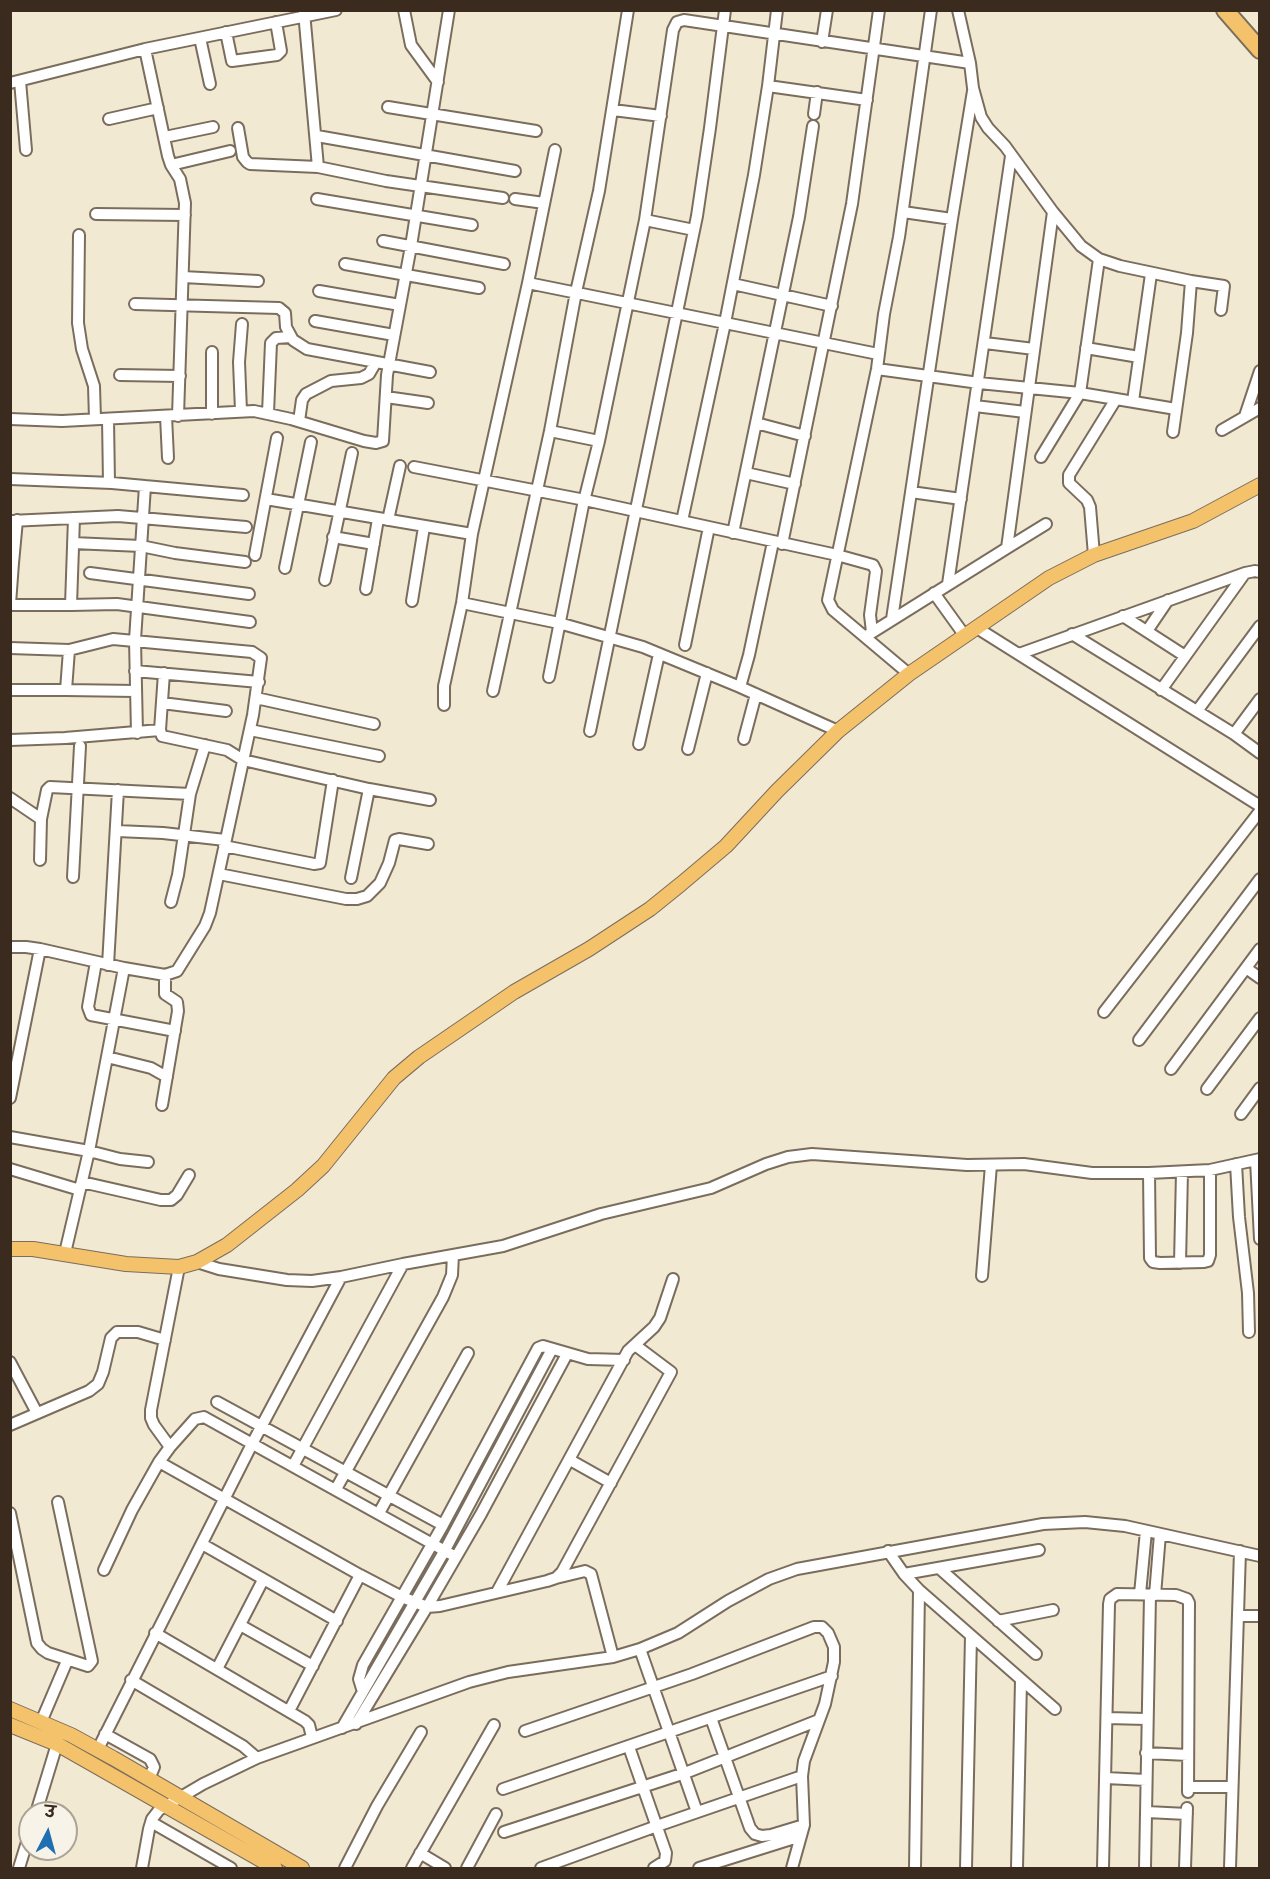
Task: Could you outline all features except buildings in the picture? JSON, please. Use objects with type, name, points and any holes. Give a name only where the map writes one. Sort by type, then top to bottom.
[{"type":"highway","points":[[1225,10],[1260,50]]},
{"type":"main road","points":[[10,1249],[66,1253],[126,1264],[179,1267],[197,1262],[227,1245],[297,1190],[335,1152],[394,1078],[419,1057],[514,992],[589,950],[650,909],[726,846],[777,791],[838,731],[909,674],[1049,578],[1094,555],[1193,521],[1260,485]]},
{"type":"main road","points":[[10,1709],[98,1749],[302,1869]]},
{"type":"main road","points":[[10,1725],[156,1816],[275,1869]]},
{"type":"street","points":[[26,150],[23,119],[15,82],[304,14],[336,10]]},
{"type":"street","points":[[404,10],[411,45],[438,82]]},
{"type":"street","points":[[10,419],[95,420],[254,411],[298,421],[364,441],[383,441],[389,364],[411,246],[449,10]]},
{"type":"street","points":[[493,692],[599,191],[628,10]]},
{"type":"street","points":[[590,731],[675,312],[694,230],[725,10]]},
{"type":"street","points":[[682,521],[733,285],[754,175],[777,10]]},
{"type":"street","points":[[822,42],[827,10]]},
{"type":"street","points":[[740,687],[777,543],[795,484],[832,306],[852,204],[879,10]]},
{"type":"street","points":[[909,674],[868,634],[833,610],[828,600],[877,369],[903,212],[931,10]]},
{"type":"street","points":[[958,10],[981,117],[1081,246],[1099,259],[1120,266],[1150,274],[1224,286],[1221,310]]},
{"type":"street","points":[[304,14],[318,167]]},
{"type":"street","points":[[549,677],[645,220],[674,25],[684,20],[970,63]]},
{"type":"street","points":[[226,32],[232,61],[277,55],[281,51],[276,22]]},
{"type":"street","points":[[200,38],[210,84]]},
{"type":"street","points":[[145,50],[171,165],[180,179],[184,192],[178,416]]},
{"type":"street","points":[[768,86],[867,100]]},
{"type":"street","points":[[892,619],[973,88]]},
{"type":"street","points":[[814,114],[817,92]]},
{"type":"street","points":[[388,107],[536,131]]},
{"type":"street","points":[[109,119],[158,108]]},
{"type":"street","points":[[613,110],[661,116]]},
{"type":"street","points":[[10,121],[23,119]]},
{"type":"street","points":[[734,533],[800,217],[813,126]]},
{"type":"street","points":[[165,137],[213,127]]},
{"type":"street","points":[[238,129],[246,162],[318,167],[386,181],[503,198]]},
{"type":"street","points":[[316,136],[515,171]]},
{"type":"street","points":[[444,705],[444,686],[462,603],[472,534],[528,284],[555,150]]},
{"type":"street","points":[[171,165],[230,151]]},
{"type":"street","points":[[948,584],[1011,156]]},
{"type":"street","points":[[318,199],[472,225]]},
{"type":"street","points":[[515,199],[544,203]]},
{"type":"street","points":[[903,212],[952,219]]},
{"type":"street","points":[[1007,548],[1053,212]]},
{"type":"street","points":[[96,214],[184,215]]},
{"type":"street","points":[[645,220],[694,230]]},
{"type":"street","points":[[79,235],[78,323],[82,350],[94,386],[95,420]]},
{"type":"street","points":[[383,241],[504,264]]},
{"type":"street","points":[[1041,457],[1080,393],[1099,259]]},
{"type":"street","points":[[345,264],[479,288]]},
{"type":"street","points":[[1133,401],[1150,274]]},
{"type":"street","points":[[183,277],[258,281]]},
{"type":"street","points":[[1173,432],[1187,333],[1191,281]]},
{"type":"street","points":[[528,284],[878,354]]},
{"type":"street","points":[[733,285],[832,306]]},
{"type":"street","points":[[319,291],[400,305]]},
{"type":"street","points":[[135,304],[279,308],[285,313],[286,327],[299,346],[430,372]]},
{"type":"street","points":[[315,321],[394,335]]},
{"type":"street","points":[[241,411],[239,362],[242,324]]},
{"type":"street","points":[[268,413],[271,343],[276,338],[291,337]]},
{"type":"street","points":[[985,343],[1034,349]]},
{"type":"street","points":[[1086,348],[1139,357]]},
{"type":"street","points":[[212,414],[213,352]]},
{"type":"street","points":[[298,421],[302,400],[306,394],[331,381],[362,378],[369,374],[376,362]]},
{"type":"street","points":[[877,369],[1080,393],[1176,409]]},
{"type":"street","points":[[1245,416],[1260,371]]},
{"type":"street","points":[[120,375],[180,376]]},
{"type":"street","points":[[386,397],[428,403]]},
{"type":"street","points":[[1094,555],[1090,507],[1087,500],[1073,488],[1068,479],[1116,399]]},
{"type":"street","points":[[975,406],[1025,412]]},
{"type":"street","points":[[1222,430],[1260,408]]},
{"type":"street","points":[[166,416],[168,459]]},
{"type":"street","points":[[108,419],[109,483]]},
{"type":"street","points":[[756,423],[805,436]]},
{"type":"street","points":[[550,431],[599,441]]},
{"type":"street","points":[[255,555],[277,438]]},
{"type":"street","points":[[285,568],[311,442]]},
{"type":"street","points":[[325,580],[352,453]]},
{"type":"street","points":[[366,589],[374,543],[400,466]]},
{"type":"street","points":[[414,467],[585,500],[837,555],[873,565],[875,568],[868,634]]},
{"type":"street","points":[[746,472],[795,484]]},
{"type":"street","points":[[10,479],[109,483],[243,495]]},
{"type":"street","points":[[137,733],[135,640],[145,486]]},
{"type":"street","points":[[911,492],[961,499]]},
{"type":"street","points":[[266,499],[472,534]]},
{"type":"street","points":[[246,527],[144,517],[14,520],[10,605],[117,604],[250,622]]},
{"type":"street","points":[[71,605],[74,518]]},
{"type":"street","points":[[868,634],[1046,524]]},
{"type":"street","points":[[412,601],[424,527]]},
{"type":"street","points":[[685,645],[709,527]]},
{"type":"street","points":[[333,537],[374,543]]},
{"type":"street","points":[[73,543],[141,546],[245,562]]},
{"type":"street","points":[[1019,654],[1245,573],[1260,572]]},
{"type":"street","points":[[90,573],[249,594]]},
{"type":"street","points":[[1161,690],[1245,573]]},
{"type":"street","points":[[934,593],[965,636]]},
{"type":"street","points":[[1147,631],[1168,600]]},
{"type":"street","points":[[462,603],[559,622],[609,636],[707,673],[838,731]]},
{"type":"street","points":[[1123,616],[1185,656]]},
{"type":"street","points":[[1197,711],[1260,626]]},
{"type":"street","points":[[977,628],[1260,806]]},
{"type":"street","points":[[1072,634],[1234,734],[1260,753]]},
{"type":"street","points":[[10,648],[69,650],[107,639],[135,640],[252,652],[261,658],[250,730],[210,913],[203,930],[177,971],[165,975],[108,965],[26,946],[10,947]]},
{"type":"street","points":[[66,690],[69,650]]},
{"type":"street","points":[[639,744],[659,654]]},
{"type":"street","points":[[135,671],[259,682]]},
{"type":"street","points":[[164,673],[160,734],[165,737],[227,750],[243,760],[369,789],[430,800]]},
{"type":"street","points":[[688,749],[707,673]]},
{"type":"street","points":[[10,690],[136,691]]},
{"type":"street","points":[[744,739],[756,694]]},
{"type":"street","points":[[256,698],[374,724]]},
{"type":"street","points":[[1234,734],[1260,699]]},
{"type":"street","points":[[162,703],[226,711]]},
{"type":"street","points":[[10,740],[160,730]]},
{"type":"street","points":[[250,730],[379,756]]},
{"type":"street","points":[[171,902],[178,875],[190,794],[205,745]]},
{"type":"street","points":[[73,877],[80,746]]},
{"type":"street","points":[[117,831],[184,835],[314,864],[320,863],[333,780]]},
{"type":"street","points":[[40,860],[41,819],[47,790],[50,787],[190,794]]},
{"type":"street","points":[[351,878],[369,789]]},
{"type":"street","points":[[108,965],[118,790]]},
{"type":"street","points":[[10,798],[41,819]]},
{"type":"street","points":[[1104,1012],[1260,811]]},
{"type":"street","points":[[219,874],[346,899],[357,899],[368,896],[380,883],[389,863],[394,840],[428,844]]},
{"type":"street","points":[[1139,1040],[1260,879]]},
{"type":"street","points":[[10,1098],[15,1047],[40,949]]},
{"type":"street","points":[[1171,1069],[1260,949]]},
{"type":"street","points":[[96,962],[89,1012],[96,1017],[175,1030]]},
{"type":"street","points":[[66,1253],[89,1151],[124,968]]},
{"type":"street","points":[[1246,968],[1260,978]]},
{"type":"street","points":[[162,1105],[178,1006],[177,1002],[165,994],[165,975]]},
{"type":"street","points":[[1208,1089],[1260,1018]]},
{"type":"street","points":[[107,1057],[151,1068],[167,1077]]},
{"type":"street","points":[[1241,1114],[1260,1088]]},
{"type":"street","points":[[10,1137],[120,1159],[148,1162]]},
{"type":"street","points":[[197,1262],[219,1269],[287,1280],[312,1281],[341,1277],[504,1246],[601,1214],[711,1188],[788,1157],[812,1154],[904,1161],[991,1165],[1024,1164],[1092,1173],[1210,1170],[1258,1160],[1260,1239]]},
{"type":"street","points":[[1236,1164],[1239,1217],[1248,1293],[1249,1332]]},
{"type":"street","points":[[982,1276],[991,1165]]},
{"type":"street","points":[[10,1168],[81,1186],[161,1200],[171,1200],[177,1195],[189,1175]]},
{"type":"street","points":[[1149,1173],[1150,1258],[1160,1263],[1180,1263],[1208,1261],[1211,1224],[1210,1170]]},
{"type":"street","points":[[1180,1263],[1182,1172]]},
{"type":"street","points":[[336,1489],[443,1297],[452,1275],[453,1255]]},
{"type":"street","points":[[293,1466],[402,1264]]},
{"type":"street","points":[[170,1447],[151,1418],[179,1267]]},
{"type":"street","points":[[98,1749],[261,1426],[341,1277]]},
{"type":"street","points":[[497,1592],[628,1351],[654,1327],[660,1318],[674,1279]]},
{"type":"street","points":[[10,1425],[89,1391],[98,1384],[114,1334],[124,1331],[138,1332],[165,1340]]},
{"type":"street","points":[[556,1578],[566,1566],[671,1372],[635,1345]]},
{"type":"street","points":[[363,1692],[359,1679],[360,1672],[433,1544],[538,1348],[543,1346],[588,1359],[624,1360]]},
{"type":"street","points":[[342,1728],[445,1550],[552,1349]]},
{"type":"street","points":[[379,1514],[468,1353]]},
{"type":"street","points":[[356,1724],[456,1557],[567,1354]]},
{"type":"street","points":[[10,1362],[37,1413]]},
{"type":"street","points":[[217,1402],[443,1525]]},
{"type":"street","points":[[104,1570],[132,1510],[159,1462],[199,1417],[204,1417],[456,1557]]},
{"type":"street","points":[[570,1460],[611,1483]]},
{"type":"street","points":[[159,1462],[360,1575],[414,1603],[427,1607],[440,1606],[585,1571],[591,1574],[613,1657]]},
{"type":"street","points":[[10,1513],[37,1643],[42,1649],[67,1661],[85,1666],[91,1664],[92,1661],[58,1502]]},
{"type":"street","points":[[144,1868],[156,1816],[180,1798],[224,1773],[312,1737],[356,1724],[458,1686],[508,1672],[613,1657],[640,1649],[678,1633],[769,1579],[797,1569],[1043,1524],[1085,1522],[1125,1526],[1260,1556]]},
{"type":"street","points":[[1145,1869],[1148,1595],[1146,1531]]},
{"type":"street","points":[[1148,1595],[1160,1534]]},
{"type":"street","points":[[201,1544],[337,1621]]},
{"type":"street","points":[[904,1574],[1039,1550]]},
{"type":"street","points":[[888,1551],[919,1590],[1055,1709]]},
{"type":"street","points":[[1230,1869],[1240,1551]]},
{"type":"street","points":[[939,1568],[1036,1654]]},
{"type":"street","points":[[289,1711],[360,1575]]},
{"type":"street","points":[[217,1669],[263,1580]]},
{"type":"street","points":[[915,1869],[919,1590]]},
{"type":"street","points":[[1103,1869],[1110,1599],[1117,1594],[1183,1596],[1189,1603],[1188,1789],[1232,1787]]},
{"type":"street","points":[[998,1621],[1053,1610]]},
{"type":"street","points":[[1238,1616],[1260,1616]]},
{"type":"street","points":[[240,1624],[313,1666]]},
{"type":"street","points":[[525,1731],[739,1657],[814,1627],[822,1627],[828,1633],[834,1647],[832,1676],[804,1761],[802,1776],[804,1825],[792,1869]]},
{"type":"street","points":[[155,1633],[289,1711],[309,1725],[312,1737]]},
{"type":"street","points":[[966,1869],[971,1636]]},
{"type":"street","points":[[640,1649],[697,1812]]},
{"type":"street","points":[[41,1722],[67,1661]]},
{"type":"street","points":[[503,1789],[832,1676]]},
{"type":"street","points":[[131,1680],[243,1746],[257,1758]]},
{"type":"street","points":[[1017,1869],[1021,1680]]},
{"type":"street","points":[[711,1718],[750,1828],[755,1834],[771,1835],[804,1825]]},
{"type":"street","points":[[1107,1718],[1146,1719]]},
{"type":"street","points":[[504,1832],[685,1773],[819,1720]]},
{"type":"street","points":[[412,1869],[494,1725]]},
{"type":"street","points":[[345,1869],[382,1797],[421,1732]]},
{"type":"street","points":[[105,1734],[150,1759],[154,1767],[149,1779]]},
{"type":"street","points":[[629,1747],[666,1858],[654,1869]]},
{"type":"street","points":[[40,1801],[54,1752]]},
{"type":"street","points":[[1146,1753],[1188,1755]]},
{"type":"street","points":[[541,1869],[802,1776]]},
{"type":"street","points":[[1106,1778],[1146,1780]]},
{"type":"street","points":[[1147,1812],[1187,1811],[1185,1869]]},
{"type":"street","points":[[467,1869],[496,1814]]},
{"type":"street","points":[[156,1816],[231,1869]]},
{"type":"street","points":[[699,1869],[801,1836]]},
{"type":"street","points":[[420,1853],[445,1869]]}]
